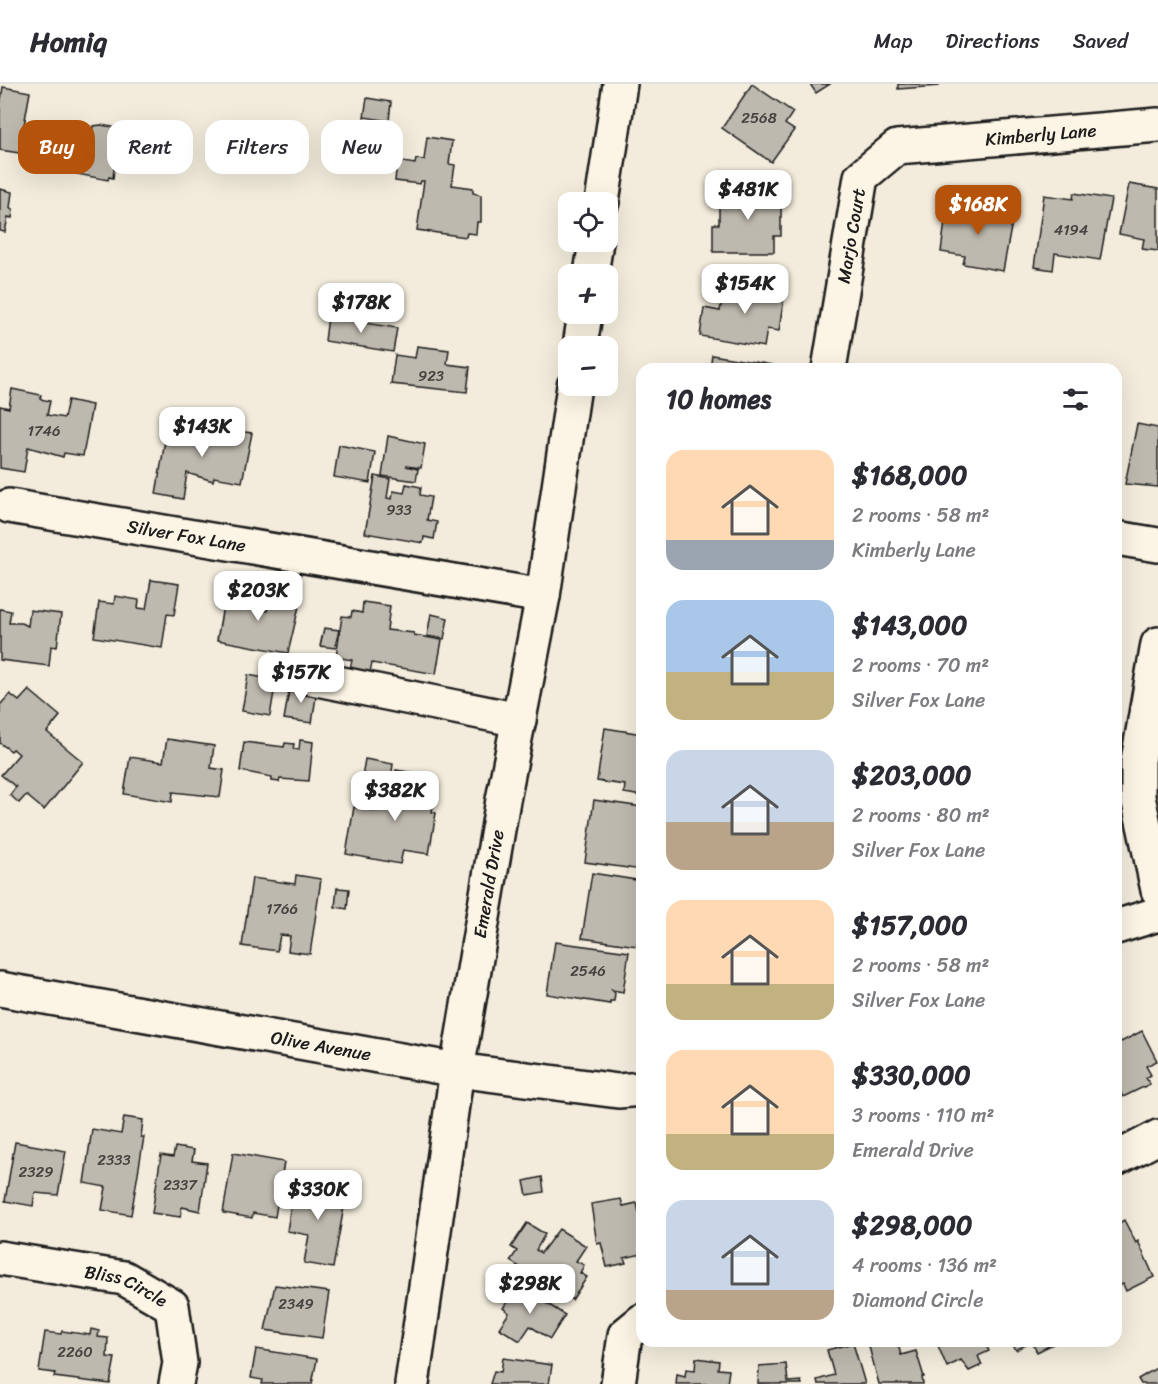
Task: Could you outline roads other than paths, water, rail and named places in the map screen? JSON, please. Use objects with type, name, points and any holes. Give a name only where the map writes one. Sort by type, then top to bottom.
[{"type":"main road","points":[[604,192],[620,84]]},
{"type":"main road","name":"Kimberly Lane","points":[[924,143],[1158,125]]},
{"type":"main road","name":"Marjo Court","points":[[830,363],[861,177],[897,147],[924,143]]},
{"type":"main road","name":"Emerald Drive","points":[[412,1384],[457,1070],[543,596],[573,396]]},
{"type":"main road","name":"Silver Fox Lane","points":[[9,506],[543,596]]},
{"type":"main road","points":[[1122,539],[1158,545]]},
{"type":"main road","points":[[1158,644],[1138,761],[1138,797],[1158,890]]},
{"type":"main road","points":[[288,673],[519,720]]},
{"type":"main road","points":[[1122,925],[1158,914]]},
{"type":"main road","name":"Olive Avenue","points":[[0,989],[457,1070],[618,1091],[636,1090]]},
{"type":"main road","points":[[1122,1156],[1158,1137]]},
{"type":"main road","name":"Bliss Circle","points":[[0,1258],[124,1278],[172,1306],[180,1364],[176,1384]]},
{"type":"main road","points":[[618,1384],[625,1335],[636,1326]]}]
